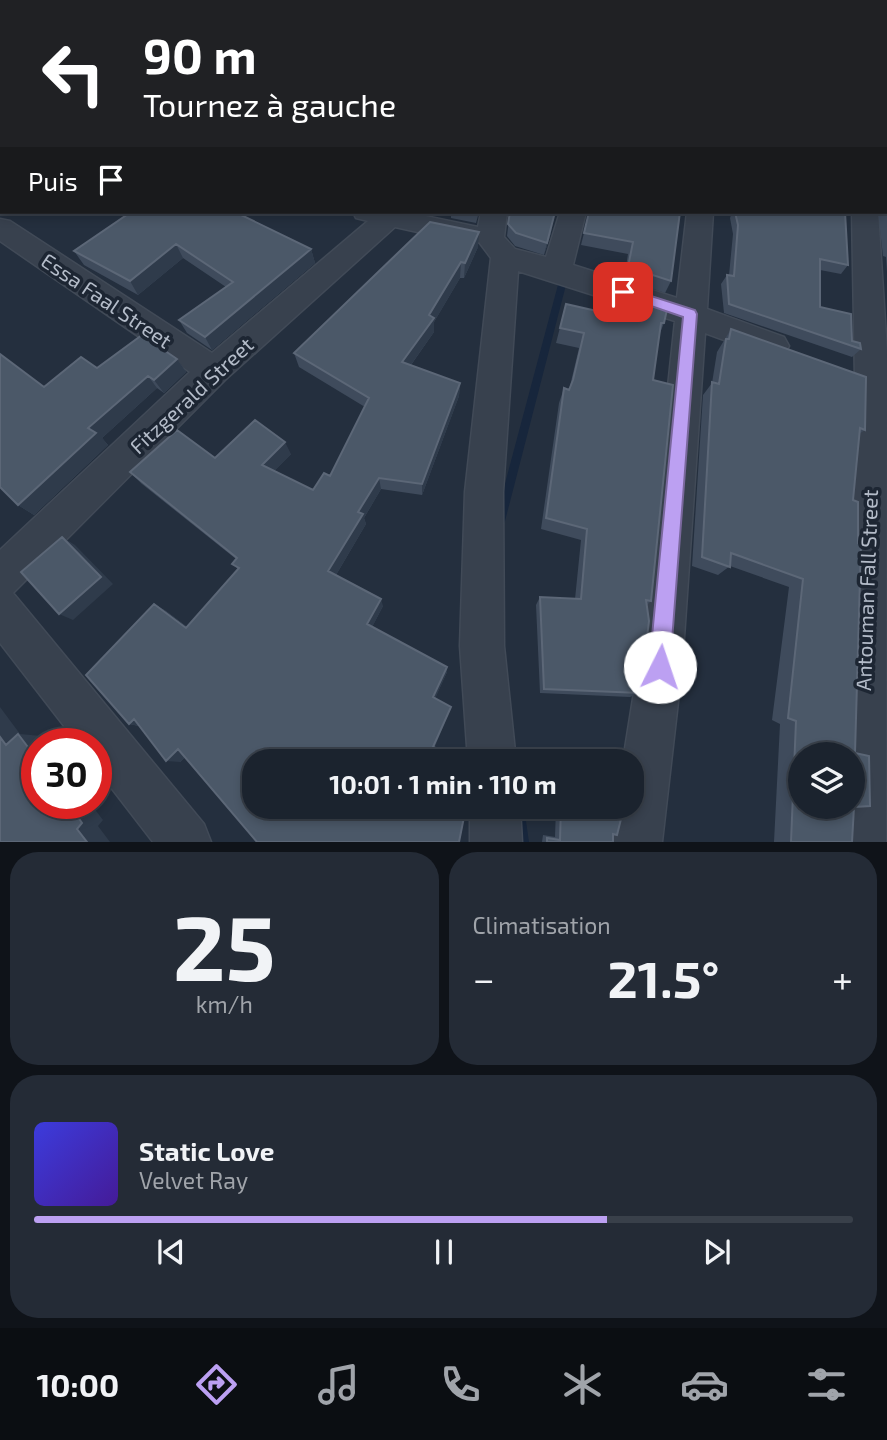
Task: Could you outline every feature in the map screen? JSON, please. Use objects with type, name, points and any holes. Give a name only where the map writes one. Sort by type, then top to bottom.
[{"type":"street","points":[[557,269],[572,214]]},
{"type":"street","points":[[636,842],[660,667],[700,214]]},
{"type":"street","name":"Antouman Fall Street","points":[[860,842],[869,378],[865,214]]},
{"type":"street","points":[[377,215],[496,235],[557,269],[690,314],[796,354]]},
{"type":"street","name":"Fitzgerald Street","points":[[0,578],[377,215]]},
{"type":"street","name":"Essa Faal Street","points":[[0,228],[213,371]]},
{"type":"street","points":[[491,749],[482,646],[484,492],[496,235]]},
{"type":"street","points":[[0,609],[186,842]]},
{"type":"street","points":[[495,819],[496,842]]},
{"type":"building","points":[[128,214],[239,214],[311,249],[205,337],[179,320],[233,282],[176,244],[130,281],[74,251]]},
{"type":"building","points":[[510,214],[554,214],[547,243],[516,233],[508,224]]},
{"type":"building","points":[[589,214],[680,214],[671,281],[628,267],[633,242],[584,233]]},
{"type":"building","points":[[735,214],[845,214],[848,265],[820,259],[820,307],[851,314],[852,341],[860,343],[861,349],[729,304],[727,275],[734,276],[738,225]]},
{"type":"building","points":[[430,222],[479,232],[465,263],[461,262],[429,315],[434,318],[402,362],[460,383],[422,484],[379,478],[358,512],[363,514],[328,571],[381,599],[367,624],[447,667],[433,697],[451,707],[433,747],[438,749],[242,749],[242,819],[464,819],[459,842],[257,842],[178,749],[166,761],[134,719],[129,724],[86,675],[154,604],[186,628],[239,568],[232,564],[237,558],[130,472],[177,430],[215,458],[255,420],[285,442],[262,465],[313,490],[324,473],[330,476],[369,398],[294,353]]},
{"type":"building","points":[[626,292],[668,305],[664,323],[661,323],[653,380],[673,385],[651,601],[646,600],[649,621],[640,693],[544,689],[540,597],[581,599],[587,529],[546,518],[564,388],[569,390],[573,380],[584,333],[560,328],[566,304],[623,317]]},
{"type":"building","points":[[731,329],[866,377],[865,430],[860,428],[853,500],[858,502],[858,543],[861,544],[855,742],[795,742],[796,721],[788,718],[803,579],[731,553],[730,567],[702,557],[712,382],[719,384],[726,339],[729,339]]},
{"type":"building","points":[[142,335],[177,359],[154,380],[148,376],[88,428],[96,433],[18,505],[0,487],[0,354],[44,387],[81,357],[97,368]]},
{"type":"building","points":[[62,537],[101,577],[59,614],[21,572]]},
{"type":"building","points":[[18,734],[21,738],[21,819],[79,819],[82,823],[77,829],[87,842],[0,842],[0,737],[6,745]]},
{"type":"building","points":[[865,755],[869,756],[870,806],[865,806]]},
{"type":"building","points":[[561,819],[621,819],[617,835],[613,834],[613,842],[547,842],[547,838],[560,840]]},
{"type":"building","points":[[792,819],[853,819],[852,842],[791,842]]},
{"type":"waterway","points":[[500,521],[563,281]]},
{"type":"waterway","points":[[520,819],[523,842]]},
{"type":"route","points":[[623,292],[690,314],[660,667]]}]
